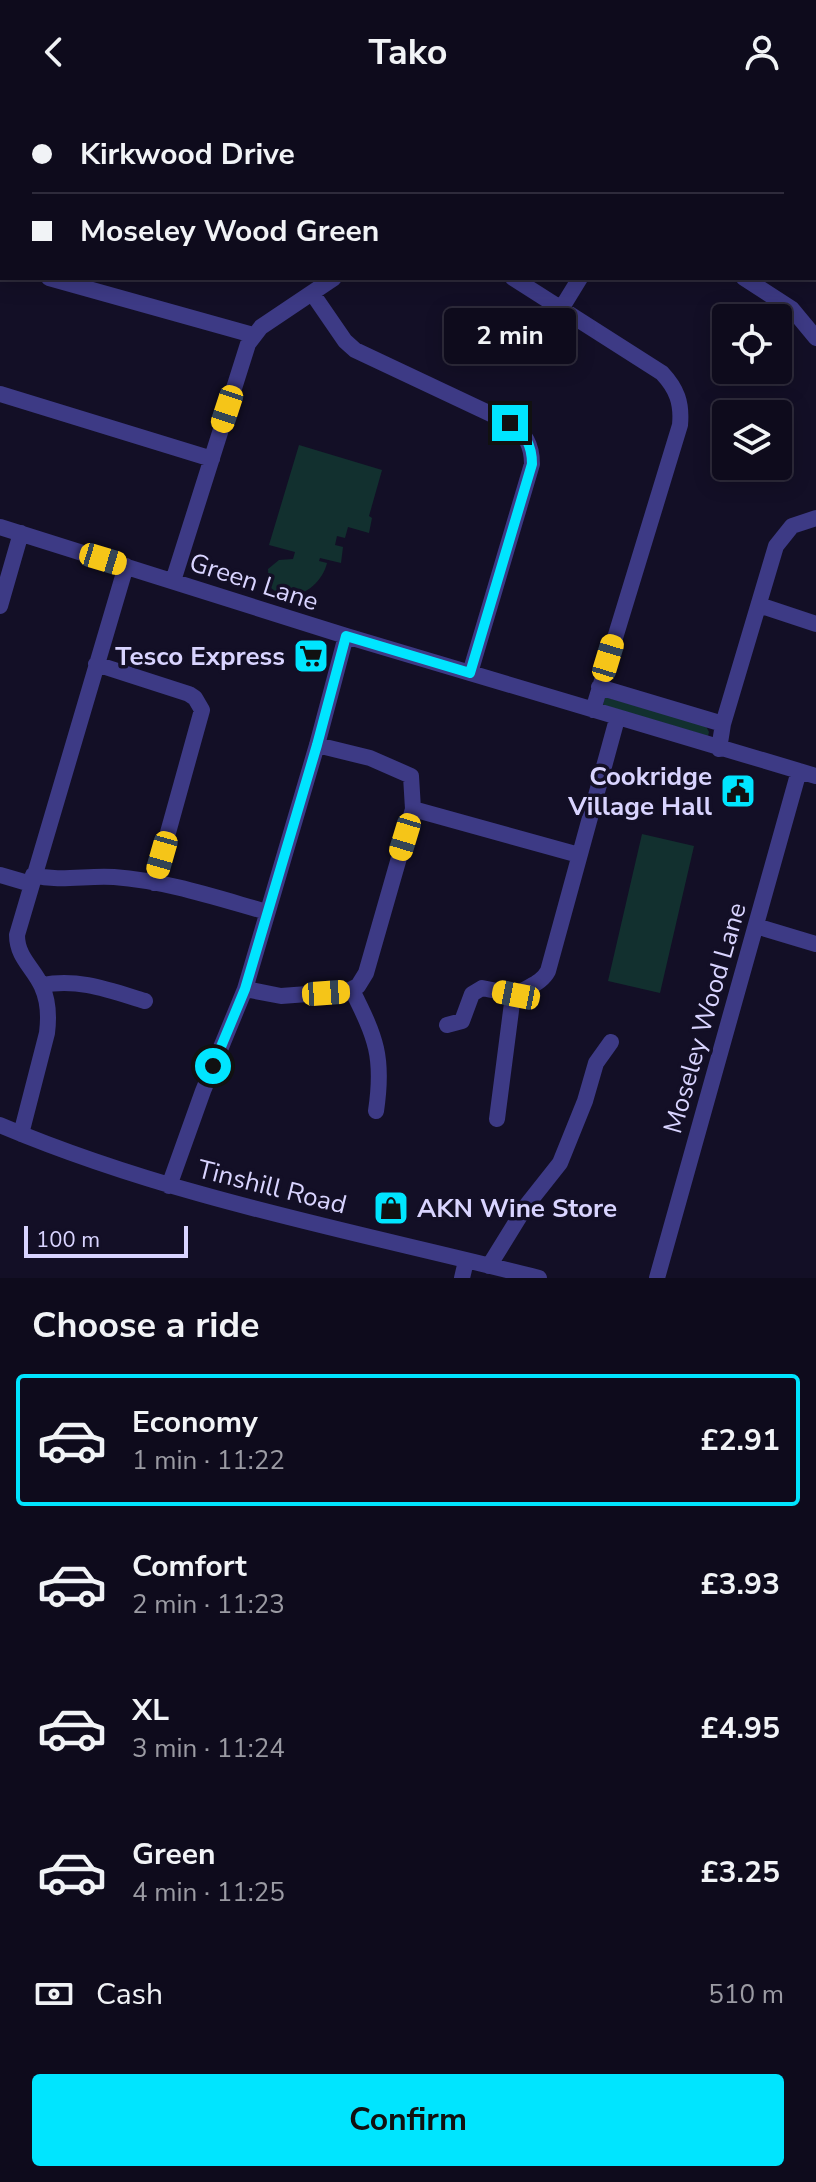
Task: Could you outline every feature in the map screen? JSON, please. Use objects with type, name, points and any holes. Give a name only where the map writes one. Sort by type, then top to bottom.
[{"type":"street","points":[[56,280],[253,335]]},
{"type":"street","points":[[173,581],[253,335],[331,280]]},
{"type":"street","points":[[516,280],[662,373],[675,390],[681,413],[680,425],[593,710]]},
{"type":"street","points":[[561,309],[579,280]]},
{"type":"street","points":[[747,280],[792,309],[816,338]]},
{"type":"street","points":[[312,293],[345,341],[355,350],[510,423],[526,436],[530,445],[532,464],[470,673]]},
{"type":"street","points":[[0,394],[212,459]]},
{"type":"street","points":[[719,749],[723,724],[776,546],[792,526],[816,518]]},
{"type":"street","name":"Green Lane","points":[[0,527],[617,719],[816,776]]},
{"type":"street","points":[[0,606],[21,533]]},
{"type":"street","points":[[21,1134],[47,1033],[48,1007],[42,985],[26,964],[17,945],[17,935],[126,566]]},
{"type":"street","points":[[759,605],[816,624]]},
{"type":"street","points":[[169,1186],[203,1091],[245,989],[346,636]]},
{"type":"street","points":[[96,664],[189,694],[202,710],[154,883]]},
{"type":"street","points":[[599,687],[723,724]]},
{"type":"street","points":[[497,1119],[512,1003],[516,995],[537,984],[548,971],[617,719]]},
{"type":"street","points":[[245,989],[281,996],[352,990],[366,973],[413,809],[411,776],[370,758],[317,745]]},
{"type":"street","name":"Moseley Wood Lane","points":[[657,1278],[799,771]]},
{"type":"street","points":[[413,809],[579,855]]},
{"type":"street","points":[[0,875],[32,879],[116,877],[182,888],[267,912]]},
{"type":"street","points":[[756,926],[816,944]]},
{"type":"street","points":[[42,985],[64,981],[89,983],[145,1001]]},
{"type":"street","points":[[447,1025],[462,1021],[472,994],[482,988],[516,995]]},
{"type":"street","points":[[352,990],[368,1022],[380,1062],[376,1111]]},
{"type":"street","points":[[489,1266],[526,1206],[560,1163],[580,1116],[596,1063],[611,1042]]},
{"type":"street","name":"Tinshill Road","points":[[0,1125],[70,1153],[169,1186],[539,1278]]},
{"type":"street","points":[[462,1278],[466,1261]]},
{"type":"green space","points":[[299,445],[382,470],[369,516],[372,518],[369,533],[348,527],[345,538],[337,536],[335,545],[343,547],[341,563],[320,558],[319,561],[327,563],[312,587],[295,595],[286,595],[269,586],[268,569],[279,560],[293,559],[295,552],[269,545]]},
{"type":"green space","points":[[605,697],[706,726],[708,736],[603,705]]},
{"type":"green space","points":[[642,834],[694,846],[660,993],[608,981]]},
{"type":"place","name":"Tesco Express","points":[[311,656]]},
{"type":"place","name":"Cookridge Village Hall","points":[[738,791]]},
{"type":"place","name":"AKN Wine Store","points":[[391,1208]]},
{"type":"route","points":[[213,1066],[245,989],[346,636],[470,673],[532,464],[526,436],[510,423]]}]
